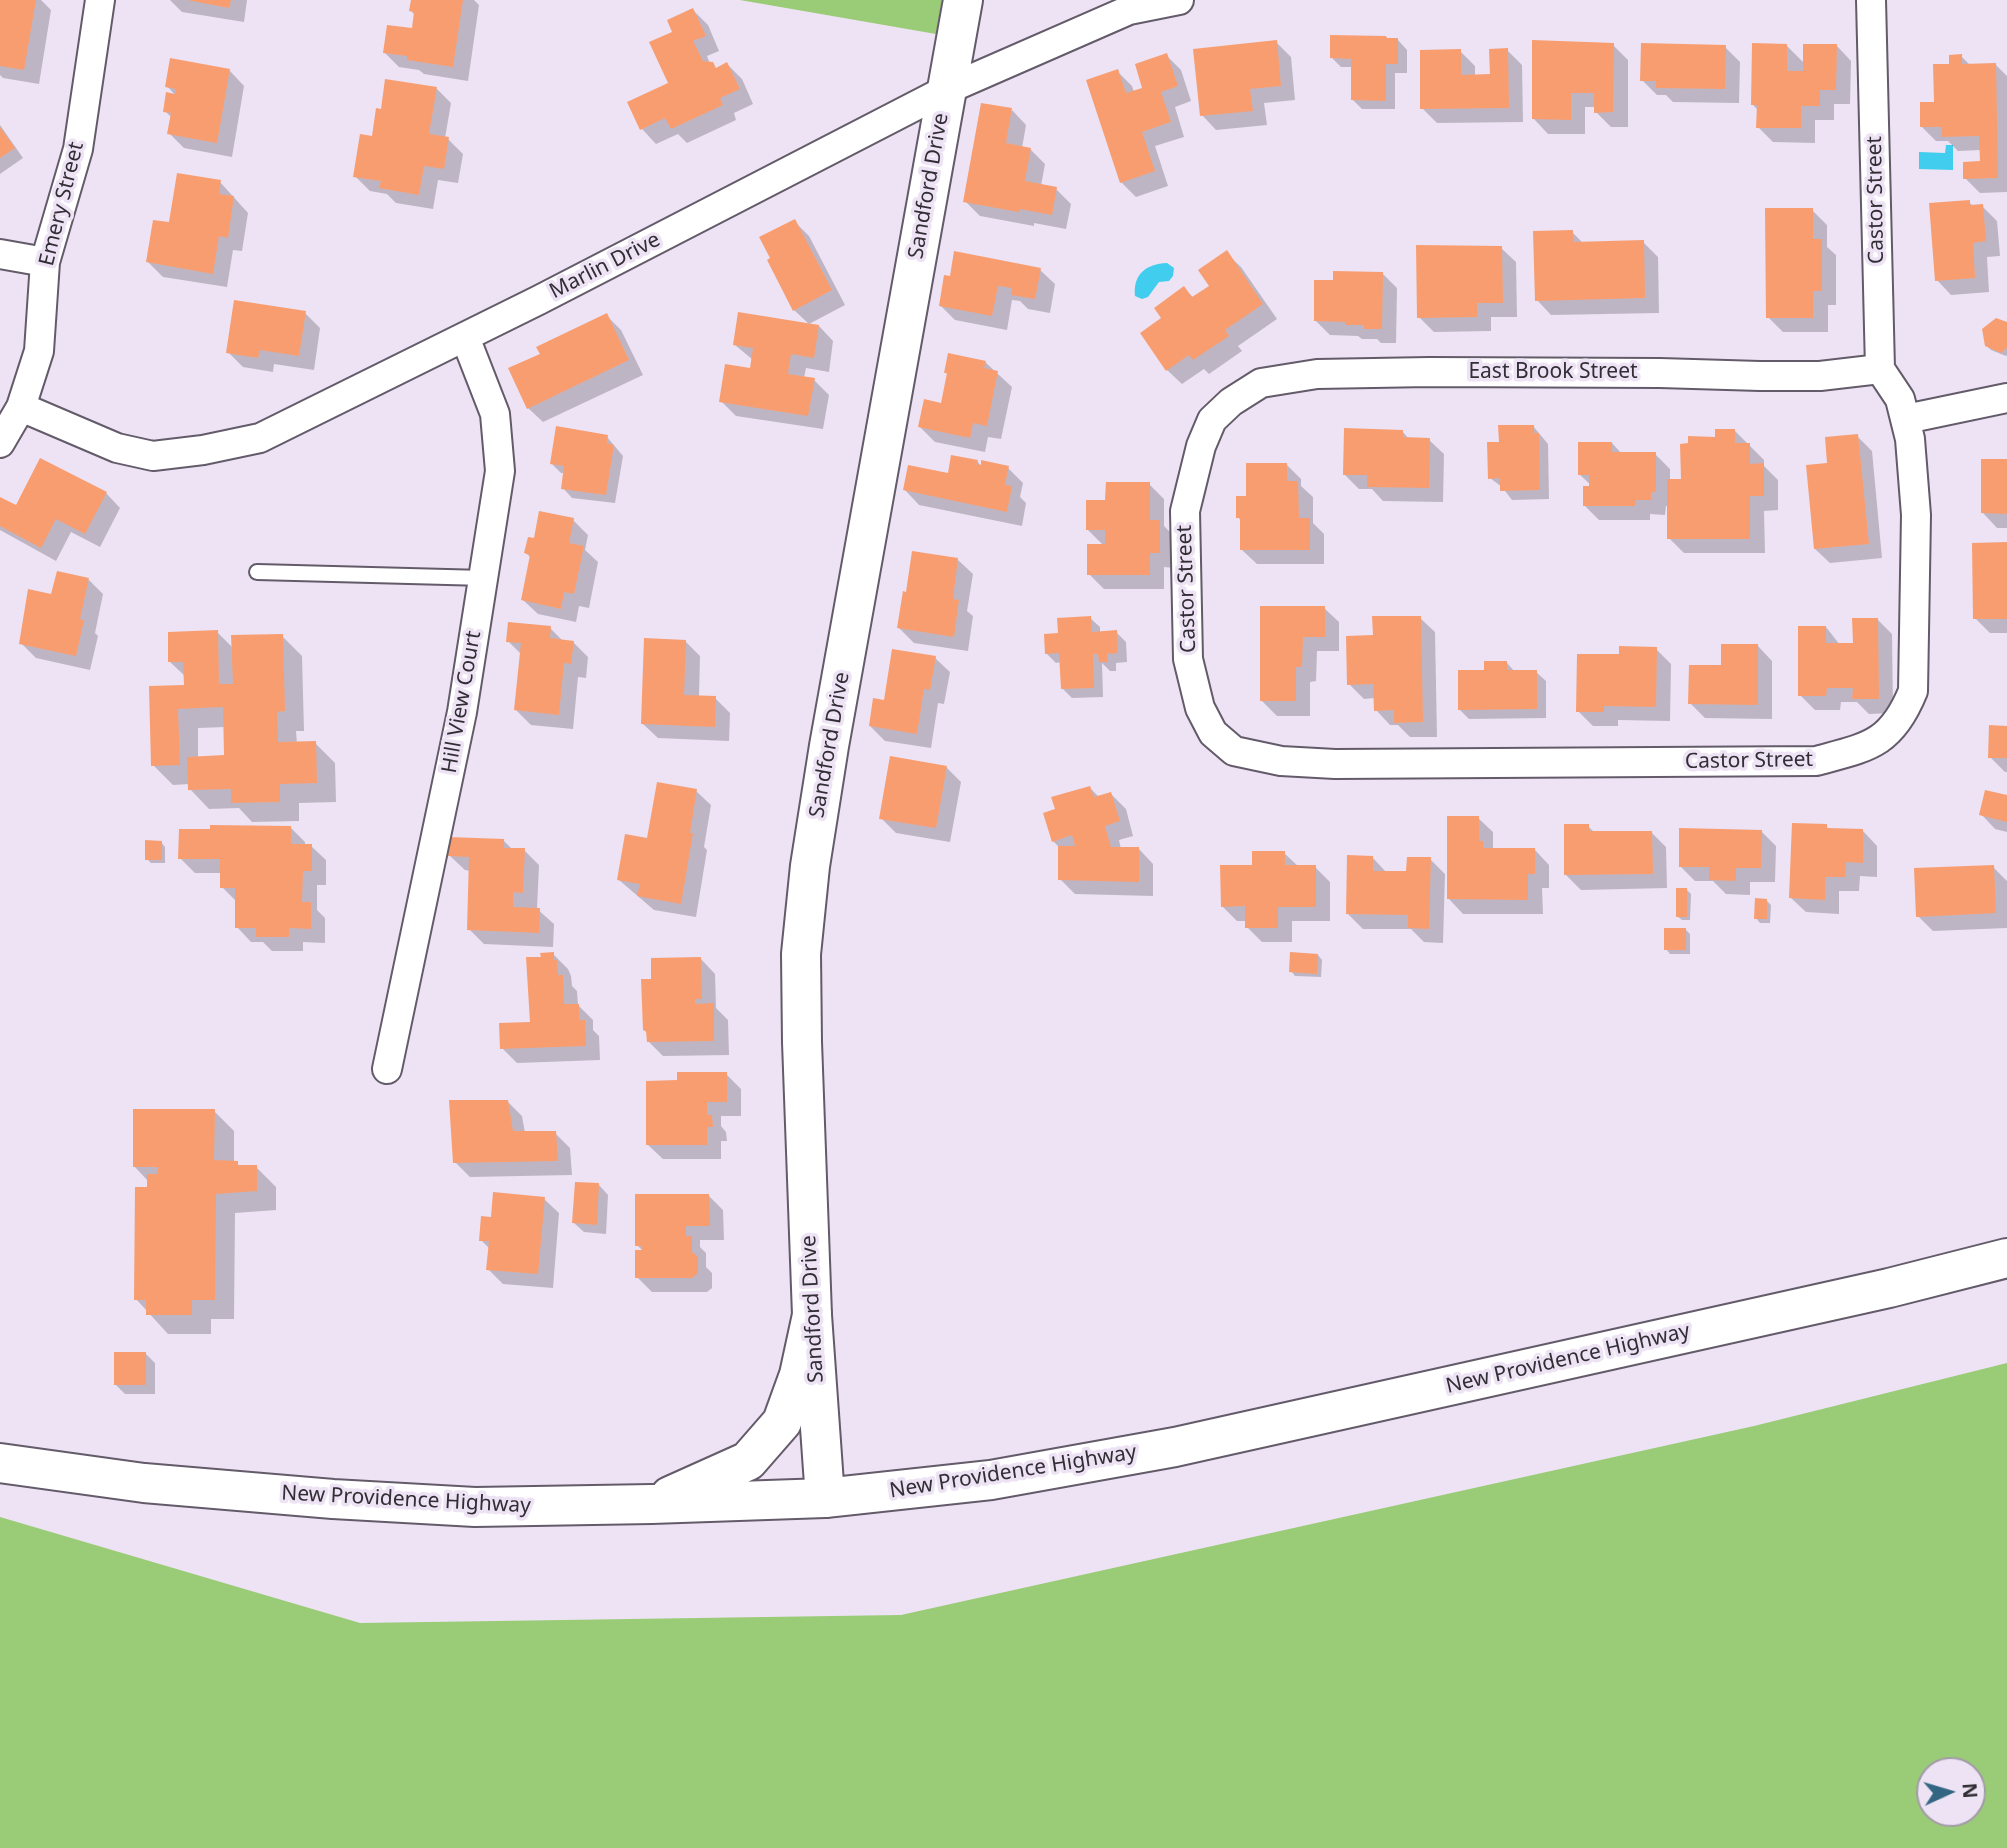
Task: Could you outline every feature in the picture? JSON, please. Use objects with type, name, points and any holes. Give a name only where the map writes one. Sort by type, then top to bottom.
[{"type":"main road","name":"Sandford Drive","points":[[825,1498],[812,1315],[802,1017],[802,954],[810,866],[829,746],[963,0]]},
{"type":"main road","name":"New Providence Highway","points":[[0,1463],[144,1483],[333,1499],[475,1507],[825,1498],[990,1480],[1175,1447],[1889,1288],[2007,1258]]},
{"type":"main road","points":[[652,1504],[748,1461],[782,1422],[799,1375],[812,1315]]},
{"type":"street","name":"Emery Street","points":[[0,443],[21,407],[39,351],[45,262],[78,149],[100,0]]},
{"type":"street","name":"Marlin Drive","points":[[21,407],[117,448],[153,456],[203,450],[260,438],[465,337],[946,90],[1129,10],[1179,0]]},
{"type":"street","name":"Castor Street","points":[[1231,402],[1212,420],[1201,446],[1185,511],[1188,659],[1200,708],[1213,733],[1234,751],[1281,761],[1335,764],[1816,761],[1859,749],[1883,738],[1905,712],[1913,691],[1916,515],[1906,419],[1900,399],[1880,369],[1871,0]]},
{"type":"street","points":[[0,254],[45,262]]},
{"type":"street","name":"Hill View Court","points":[[387,1069],[463,712],[500,471],[495,414],[465,337]]},
{"type":"street","name":"East Brook Street","points":[[1231,402],[1261,383],[1317,374],[1619,373],[1820,376],[1880,369]]},
{"type":"street","points":[[1906,419],[2007,398]]},
{"type":"lane","points":[[257,572],[485,578]]},
{"type":"green space","points":[[740,0],[942,0],[936,34]]},
{"type":"green space","points":[[2007,1363],[2007,1848],[0,1848],[0,1517],[360,1623],[901,1615],[1754,1426]]},
{"type":"water","points":[[1946,145],[1953,145],[1953,170],[1919,169],[1919,152],[1945,153]]},
{"type":"water","points":[[1167,263],[1174,268],[1169,281],[1159,282],[1148,297],[1142,299],[1135,296],[1136,282],[1142,272],[1153,265]]},
{"type":"building","points":[[0,0],[36,0],[24,70],[0,66]]},
{"type":"building","points":[[187,0],[231,0],[229,8]]},
{"type":"building","points":[[411,0],[463,0],[453,67],[407,60],[407,56],[383,53],[387,25],[412,28],[414,12],[409,11]]},
{"type":"building","points":[[693,8],[706,36],[693,41],[703,61],[713,62],[716,68],[727,62],[740,89],[720,98],[723,105],[671,129],[665,118],[640,130],[627,102],[668,83],[649,42],[672,32],[667,20]]},
{"type":"building","points":[[1330,35],[1398,38],[1398,64],[1386,64],[1386,101],[1351,100],[1351,59],[1330,58]]},
{"type":"building","points":[[1277,40],[1281,86],[1250,89],[1253,111],[1200,116],[1193,49]]},
{"type":"building","points":[[1532,40],[1614,43],[1613,112],[1594,113],[1594,93],[1571,93],[1571,120],[1532,119]]},
{"type":"building","points":[[1641,43],[1726,45],[1725,89],[1656,88],[1656,81],[1640,81]]},
{"type":"building","points":[[1752,43],[1787,44],[1787,71],[1803,71],[1803,44],[1837,44],[1836,90],[1820,90],[1820,106],[1801,106],[1801,128],[1756,128],[1757,105],[1751,105]]},
{"type":"building","points":[[1508,48],[1509,108],[1420,109],[1420,50],[1461,49],[1461,75],[1490,74],[1489,49]]},
{"type":"building","points":[[1167,53],[1178,86],[1161,92],[1171,122],[1142,132],[1155,171],[1120,183],[1086,80],[1118,69],[1126,93],[1142,88],[1135,64]]},
{"type":"building","points":[[1962,54],[1962,64],[1996,63],[1998,178],[1963,179],[1963,162],[1980,161],[1979,136],[1941,137],[1942,127],[1920,127],[1920,102],[1934,102],[1933,64],[1949,64],[1949,55]]},
{"type":"building","points":[[170,58],[230,69],[217,143],[167,134],[171,113],[163,112],[166,92],[175,94],[176,89],[165,87]]},
{"type":"building","points":[[385,79],[437,87],[429,134],[449,137],[444,169],[424,166],[419,195],[379,188],[381,181],[353,177],[360,134],[372,136],[376,108],[381,109]]},
{"type":"building","points":[[981,103],[1012,108],[1006,143],[1031,148],[1025,181],[1057,187],[1052,215],[963,202]]},
{"type":"building","points":[[0,127],[15,148],[0,158]]},
{"type":"building","points":[[177,173],[221,180],[219,194],[234,196],[228,238],[219,236],[213,274],[146,262],[153,220],[169,222]]},
{"type":"building","points":[[1970,200],[1970,205],[1983,204],[1986,241],[1973,243],[1975,278],[1935,281],[1929,203]]},
{"type":"building","points":[[1765,208],[1813,208],[1813,239],[1822,239],[1822,291],[1813,291],[1813,318],[1766,318]]},
{"type":"building","points":[[795,219],[832,290],[793,311],[767,260],[770,258],[759,237]]},
{"type":"building","points":[[1573,230],[1573,242],[1644,240],[1645,298],[1535,301],[1533,231]]},
{"type":"building","points":[[1416,245],[1502,246],[1503,303],[1477,303],[1477,317],[1417,318]]},
{"type":"building","points":[[1227,250],[1263,304],[1225,330],[1229,336],[1193,360],[1189,355],[1166,371],[1140,333],[1161,318],[1154,308],[1184,286],[1192,297],[1209,286],[1198,270]]},
{"type":"building","points":[[954,251],[1041,268],[1035,299],[1011,295],[1012,288],[998,286],[992,316],[939,306],[944,275],[950,276]]},
{"type":"building","points":[[1333,271],[1383,272],[1382,329],[1364,329],[1364,325],[1345,325],[1345,322],[1314,321],[1314,280],[1333,280]]},
{"type":"building","points":[[234,300],[306,311],[299,356],[260,350],[258,358],[226,353]]},
{"type":"building","points":[[738,312],[819,325],[814,358],[791,354],[788,374],[815,378],[808,416],[719,402],[725,364],[750,368],[753,348],[733,345]]},
{"type":"building","points":[[607,313],[629,360],[527,409],[508,368],[540,354],[536,347]]},
{"type":"building","points":[[1996,318],[2007,322],[2007,348],[2001,353],[1985,346],[1982,329]]},
{"type":"building","points":[[948,353],[986,361],[984,368],[998,371],[987,426],[973,423],[970,438],[918,427],[924,399],[941,403]]},
{"type":"building","points":[[1498,425],[1534,425],[1534,433],[1539,433],[1540,490],[1500,491],[1500,478],[1488,479],[1487,442],[1499,442]]},
{"type":"building","points":[[556,426],[608,435],[607,443],[614,445],[606,495],[561,489],[564,466],[550,464]]},
{"type":"building","points":[[1344,428],[1403,430],[1403,437],[1430,438],[1429,488],[1367,487],[1367,475],[1343,475]]},
{"type":"building","points":[[1715,429],[1735,429],[1735,443],[1750,443],[1750,464],[1764,463],[1764,496],[1750,496],[1750,539],[1667,539],[1667,479],[1681,479],[1680,444],[1688,443],[1688,436],[1715,437]]},
{"type":"building","points":[[1858,434],[1869,544],[1814,549],[1806,465],[1827,463],[1825,437]]},
{"type":"building","points":[[1578,442],[1612,442],[1612,452],[1656,452],[1656,492],[1651,492],[1651,500],[1636,500],[1635,506],[1583,506],[1583,486],[1589,486],[1589,475],[1578,475]]},
{"type":"building","points":[[951,455],[978,460],[977,464],[981,465],[981,460],[1009,466],[1005,485],[1012,486],[1007,512],[903,490],[908,465],[948,473]]},
{"type":"building","points":[[40,458],[107,492],[85,534],[56,519],[41,548],[0,526],[0,497],[16,505]]},
{"type":"building","points":[[1981,459],[2007,459],[2007,514],[1981,513]]},
{"type":"building","points":[[1246,463],[1287,463],[1287,481],[1298,481],[1299,518],[1310,518],[1310,550],[1240,550],[1240,518],[1236,518],[1236,496],[1246,496]]},
{"type":"building","points":[[1106,482],[1150,482],[1150,520],[1160,520],[1160,553],[1150,553],[1150,575],[1087,575],[1087,544],[1105,544],[1105,530],[1086,530],[1086,500],[1105,500]]},
{"type":"building","points":[[539,511],[574,518],[569,543],[584,546],[574,594],[564,592],[561,609],[521,600],[530,555],[524,553],[528,537],[534,538]]},
{"type":"building","points":[[2007,542],[2007,619],[1973,619],[1972,543]]},
{"type":"building","points":[[912,551],[958,558],[953,599],[959,600],[954,637],[897,628]]},
{"type":"building","points":[[57,571],[89,578],[80,619],[84,620],[76,656],[19,644],[28,589],[51,594]]},
{"type":"building","points":[[1260,606],[1325,606],[1325,637],[1303,637],[1302,667],[1296,667],[1296,701],[1260,701]]},
{"type":"building","points":[[1091,616],[1092,632],[1117,630],[1118,653],[1107,654],[1108,662],[1099,662],[1098,654],[1093,654],[1094,688],[1061,689],[1059,653],[1045,654],[1044,634],[1058,633],[1057,618]]},
{"type":"building","points":[[1372,616],[1421,616],[1423,722],[1394,723],[1394,710],[1374,711],[1373,684],[1347,685],[1346,636],[1373,635]]},
{"type":"building","points":[[1852,618],[1878,618],[1879,699],[1852,699],[1853,688],[1827,688],[1826,696],[1798,696],[1798,626],[1826,626],[1826,643],[1853,643]]},
{"type":"building","points":[[508,622],[551,626],[550,638],[574,641],[571,664],[564,663],[559,715],[514,710],[521,643],[506,642]]},
{"type":"building","points":[[218,630],[219,684],[233,684],[231,635],[283,634],[285,711],[277,712],[278,742],[316,741],[317,783],[280,784],[280,802],[231,803],[231,789],[188,790],[187,757],[224,755],[223,707],[178,709],[180,765],[151,766],[149,686],[184,685],[183,662],[168,662],[168,632]]},
{"type":"building","points":[[644,638],[686,640],[684,695],[716,696],[715,727],[641,724]]},
{"type":"building","points":[[1721,644],[1758,644],[1758,705],[1688,704],[1689,665],[1721,665]]},
{"type":"building","points":[[1619,646],[1657,647],[1656,707],[1604,706],[1604,712],[1576,712],[1577,654],[1619,654]]},
{"type":"building","points":[[892,649],[936,656],[930,690],[924,689],[917,734],[869,726],[873,698],[884,700]]},
{"type":"building","points":[[1484,661],[1507,661],[1507,670],[1537,670],[1537,709],[1458,710],[1458,670],[1484,670]]},
{"type":"building","points":[[1989,725],[2007,726],[2007,758],[1988,758]]},
{"type":"building","points":[[890,756],[947,766],[936,828],[879,819]]},
{"type":"building","points":[[657,782],[697,789],[690,833],[693,833],[681,904],[637,896],[640,884],[617,880],[625,834],[647,838]]},
{"type":"building","points":[[1090,786],[1094,797],[1111,792],[1120,821],[1105,826],[1111,847],[1139,847],[1139,882],[1058,880],[1058,846],[1075,846],[1072,835],[1052,842],[1043,813],[1055,809],[1051,797]]},
{"type":"building","points":[[1985,790],[2007,795],[2007,822],[1979,815]]},
{"type":"building","points":[[1447,816],[1479,816],[1479,841],[1483,841],[1483,848],[1535,848],[1535,874],[1528,874],[1528,900],[1447,899]]},
{"type":"building","points":[[1792,823],[1863,829],[1863,863],[1846,862],[1845,877],[1825,877],[1825,900],[1789,898]]},
{"type":"building","points":[[1564,824],[1589,824],[1589,831],[1652,831],[1653,874],[1564,875]]},
{"type":"building","points":[[210,825],[291,826],[291,844],[312,844],[312,871],[303,871],[302,902],[311,902],[311,929],[289,928],[289,937],[256,937],[256,928],[235,928],[235,888],[220,888],[220,859],[178,859],[179,829],[210,829]]},
{"type":"building","points":[[1679,828],[1762,830],[1761,868],[1736,868],[1736,881],[1709,880],[1709,867],[1679,867]]},
{"type":"building","points":[[448,837],[504,839],[504,848],[525,848],[523,893],[513,892],[513,907],[540,908],[539,933],[467,930],[469,857],[448,856]]},
{"type":"building","points":[[145,840],[162,841],[162,860],[145,860]]},
{"type":"building","points":[[1252,851],[1285,851],[1285,865],[1316,865],[1316,907],[1278,907],[1278,928],[1245,928],[1245,906],[1221,907],[1220,865],[1252,865]]},
{"type":"building","points":[[1347,855],[1373,856],[1373,871],[1406,871],[1407,857],[1431,857],[1429,929],[1408,928],[1408,915],[1346,914]]},
{"type":"building","points":[[1994,865],[1996,913],[1916,917],[1914,868]]},
{"type":"building","points":[[1676,888],[1687,888],[1687,917],[1676,917]]},
{"type":"building","points":[[1755,898],[1767,899],[1767,919],[1754,919]]},
{"type":"building","points":[[1664,928],[1686,928],[1686,950],[1664,950]]},
{"type":"building","points":[[554,952],[558,975],[563,975],[564,1004],[579,1004],[579,1020],[585,1020],[586,1046],[500,1049],[499,1023],[530,1022],[526,957],[541,957],[540,953]]},
{"type":"building","points":[[1290,952],[1318,954],[1317,974],[1289,972]]},
{"type":"building","points":[[701,957],[702,999],[695,999],[695,1004],[714,1003],[714,1041],[647,1042],[646,1031],[643,1030],[641,979],[651,979],[651,958]]},
{"type":"building","points":[[677,1072],[727,1072],[727,1102],[707,1102],[707,1115],[712,1115],[713,1127],[707,1127],[707,1145],[646,1145],[646,1081],[677,1080]]},
{"type":"building","points":[[449,1100],[508,1100],[513,1131],[556,1131],[558,1161],[453,1163]]},
{"type":"building","points":[[133,1109],[215,1109],[214,1160],[238,1161],[238,1165],[257,1165],[257,1191],[216,1194],[215,1300],[192,1300],[192,1315],[146,1315],[146,1300],[134,1300],[135,1187],[147,1187],[147,1174],[157,1174],[158,1167],[133,1167]]},
{"type":"building","points":[[575,1182],[599,1183],[597,1225],[572,1223]]},
{"type":"building","points":[[493,1192],[545,1197],[538,1274],[486,1270],[489,1241],[479,1241],[481,1216],[491,1217]]},
{"type":"building","points":[[635,1194],[709,1194],[710,1226],[686,1226],[686,1236],[692,1236],[692,1252],[698,1257],[698,1273],[692,1278],[635,1278],[635,1250],[642,1250],[642,1246],[635,1246]]},
{"type":"building","points":[[114,1352],[146,1352],[146,1385],[114,1385]]}]
